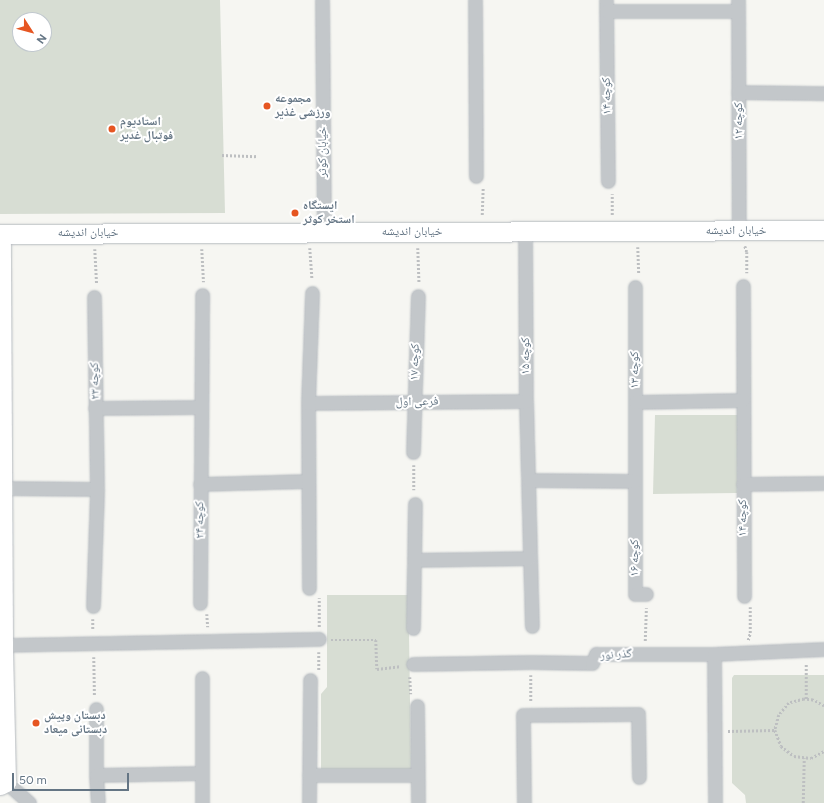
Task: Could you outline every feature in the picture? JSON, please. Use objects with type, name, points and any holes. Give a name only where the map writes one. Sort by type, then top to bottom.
[{"type":"street","name":"خیابان کوثر","points":[[315,232],[322,0]]},
{"type":"street","points":[[475,0],[476,176]]},
{"type":"street","points":[[606,6],[738,6]]},
{"type":"street","name":"کوچه ۱۴","points":[[606,6],[608,182]]},
{"type":"street","name":"کوچه ۱۲","points":[[738,6],[739,231]]},
{"type":"street","points":[[738,92],[824,93]]},
{"type":"street","name":"خیابان اندیشه","points":[[1,234],[824,230]]},
{"type":"street","name":"کوچه ۱۵","points":[[525,232],[526,401],[532,626]]},
{"type":"street","points":[[1,234],[3,783],[29,803]]},
{"type":"street","name":"کوچه ۱۴","points":[[742,286],[744,596]]},
{"type":"street","name":"کوچه ۱۳","points":[[635,287],[635,453]]},
{"type":"street","points":[[309,588],[308,403],[312,293]]},
{"type":"street","name":"کوچه ۲۴","points":[[200,603],[202,296]]},
{"type":"street","name":"کوچه ۱۷","points":[[414,452],[414,402],[418,296]]},
{"type":"street","name":"کوچه ۲۳","points":[[93,606],[97,489],[94,297]]},
{"type":"street","points":[[635,402],[743,400]]},
{"type":"street","name":"فرعی اول","points":[[308,403],[526,401]]},
{"type":"street","points":[[95,408],[201,407]]},
{"type":"street","name":"کوچه ۱۶","points":[[635,453],[635,594],[646,594]]},
{"type":"street","points":[[200,484],[308,480]]},
{"type":"street","points":[[529,480],[635,480]]},
{"type":"street","points":[[743,484],[824,483]]},
{"type":"street","points":[[3,488],[97,489]]},
{"type":"street","points":[[412,628],[415,504]]},
{"type":"street","points":[[414,560],[529,558]]},
{"type":"street","points":[[3,645],[319,640]]},
{"type":"street","name":"گذر نور","points":[[413,664],[531,662],[592,663],[596,654],[714,654],[744,651],[824,649]]},
{"type":"street","points":[[714,654],[715,803]]},
{"type":"street","points":[[202,678],[202,797]]},
{"type":"street","points":[[309,803],[310,680]]},
{"type":"street","points":[[417,706],[418,803]]},
{"type":"street","points":[[96,709],[96,775],[98,801]]},
{"type":"street","points":[[524,803],[523,715],[638,714],[639,777]]},
{"type":"street","points":[[96,775],[202,773]]},
{"type":"street","points":[[309,774],[418,774]]},
{"type":"path","points":[[222,155],[258,156]]},
{"type":"path","points":[[476,176],[483,177],[482,231]]},
{"type":"path","points":[[608,182],[612,181],[612,231]]},
{"type":"path","points":[[634,231],[639,250],[638,287],[635,287]]},
{"type":"path","points":[[739,231],[747,252],[748,285],[742,286]]},
{"type":"path","points":[[312,293],[312,256],[315,232]]},
{"type":"path","points":[[415,232],[418,253],[418,296]]},
{"type":"path","points":[[92,233],[97,264],[98,295],[94,297]]},
{"type":"path","points":[[198,233],[204,257],[205,289],[202,296]]},
{"type":"path","points":[[414,452],[415,504]]},
{"type":"path","name":"کوچه ۱۶","points":[[645,653],[646,594]]},
{"type":"path","points":[[744,596],[750,596],[750,633],[744,651]]},
{"type":"path","points":[[319,640],[376,640],[377,669],[413,664]]},
{"type":"path","points":[[806,649],[806,699]]},
{"type":"path","points":[[824,706],[813,700],[797,700],[783,708],[779,714],[775,730],[777,738],[786,752],[794,756],[811,758],[824,751]]},
{"type":"path","points":[[714,732],[775,730]]},
{"type":"path","points":[[803,803],[804,758]]},
{"type":"shaded area","name":"استادیوم فوتبال غدیر","points":[[0,0],[220,0],[225,213],[0,214]]},
{"type":"shaded area","points":[[655,415],[738,415],[737,493],[653,494]]},
{"type":"shaded area","points":[[327,595],[411,595],[409,633],[411,769],[321,771],[321,694],[327,687]]},
{"type":"shaded area","points":[[734,675],[824,675],[824,803],[746,803],[745,795],[732,783],[732,678]]},
{"type":"place","name":"مجموعه ورزشی غذیر","points":[[267,106]]},
{"type":"place","name":"استادیوم فوتبال غدیر","points":[[112,129]]},
{"type":"place","name":"ایستگاه استخر کوثر","points":[[295,213]]},
{"type":"place","name":"دبستان وپیش دبستانی میعاد","points":[[36,723]]}]
